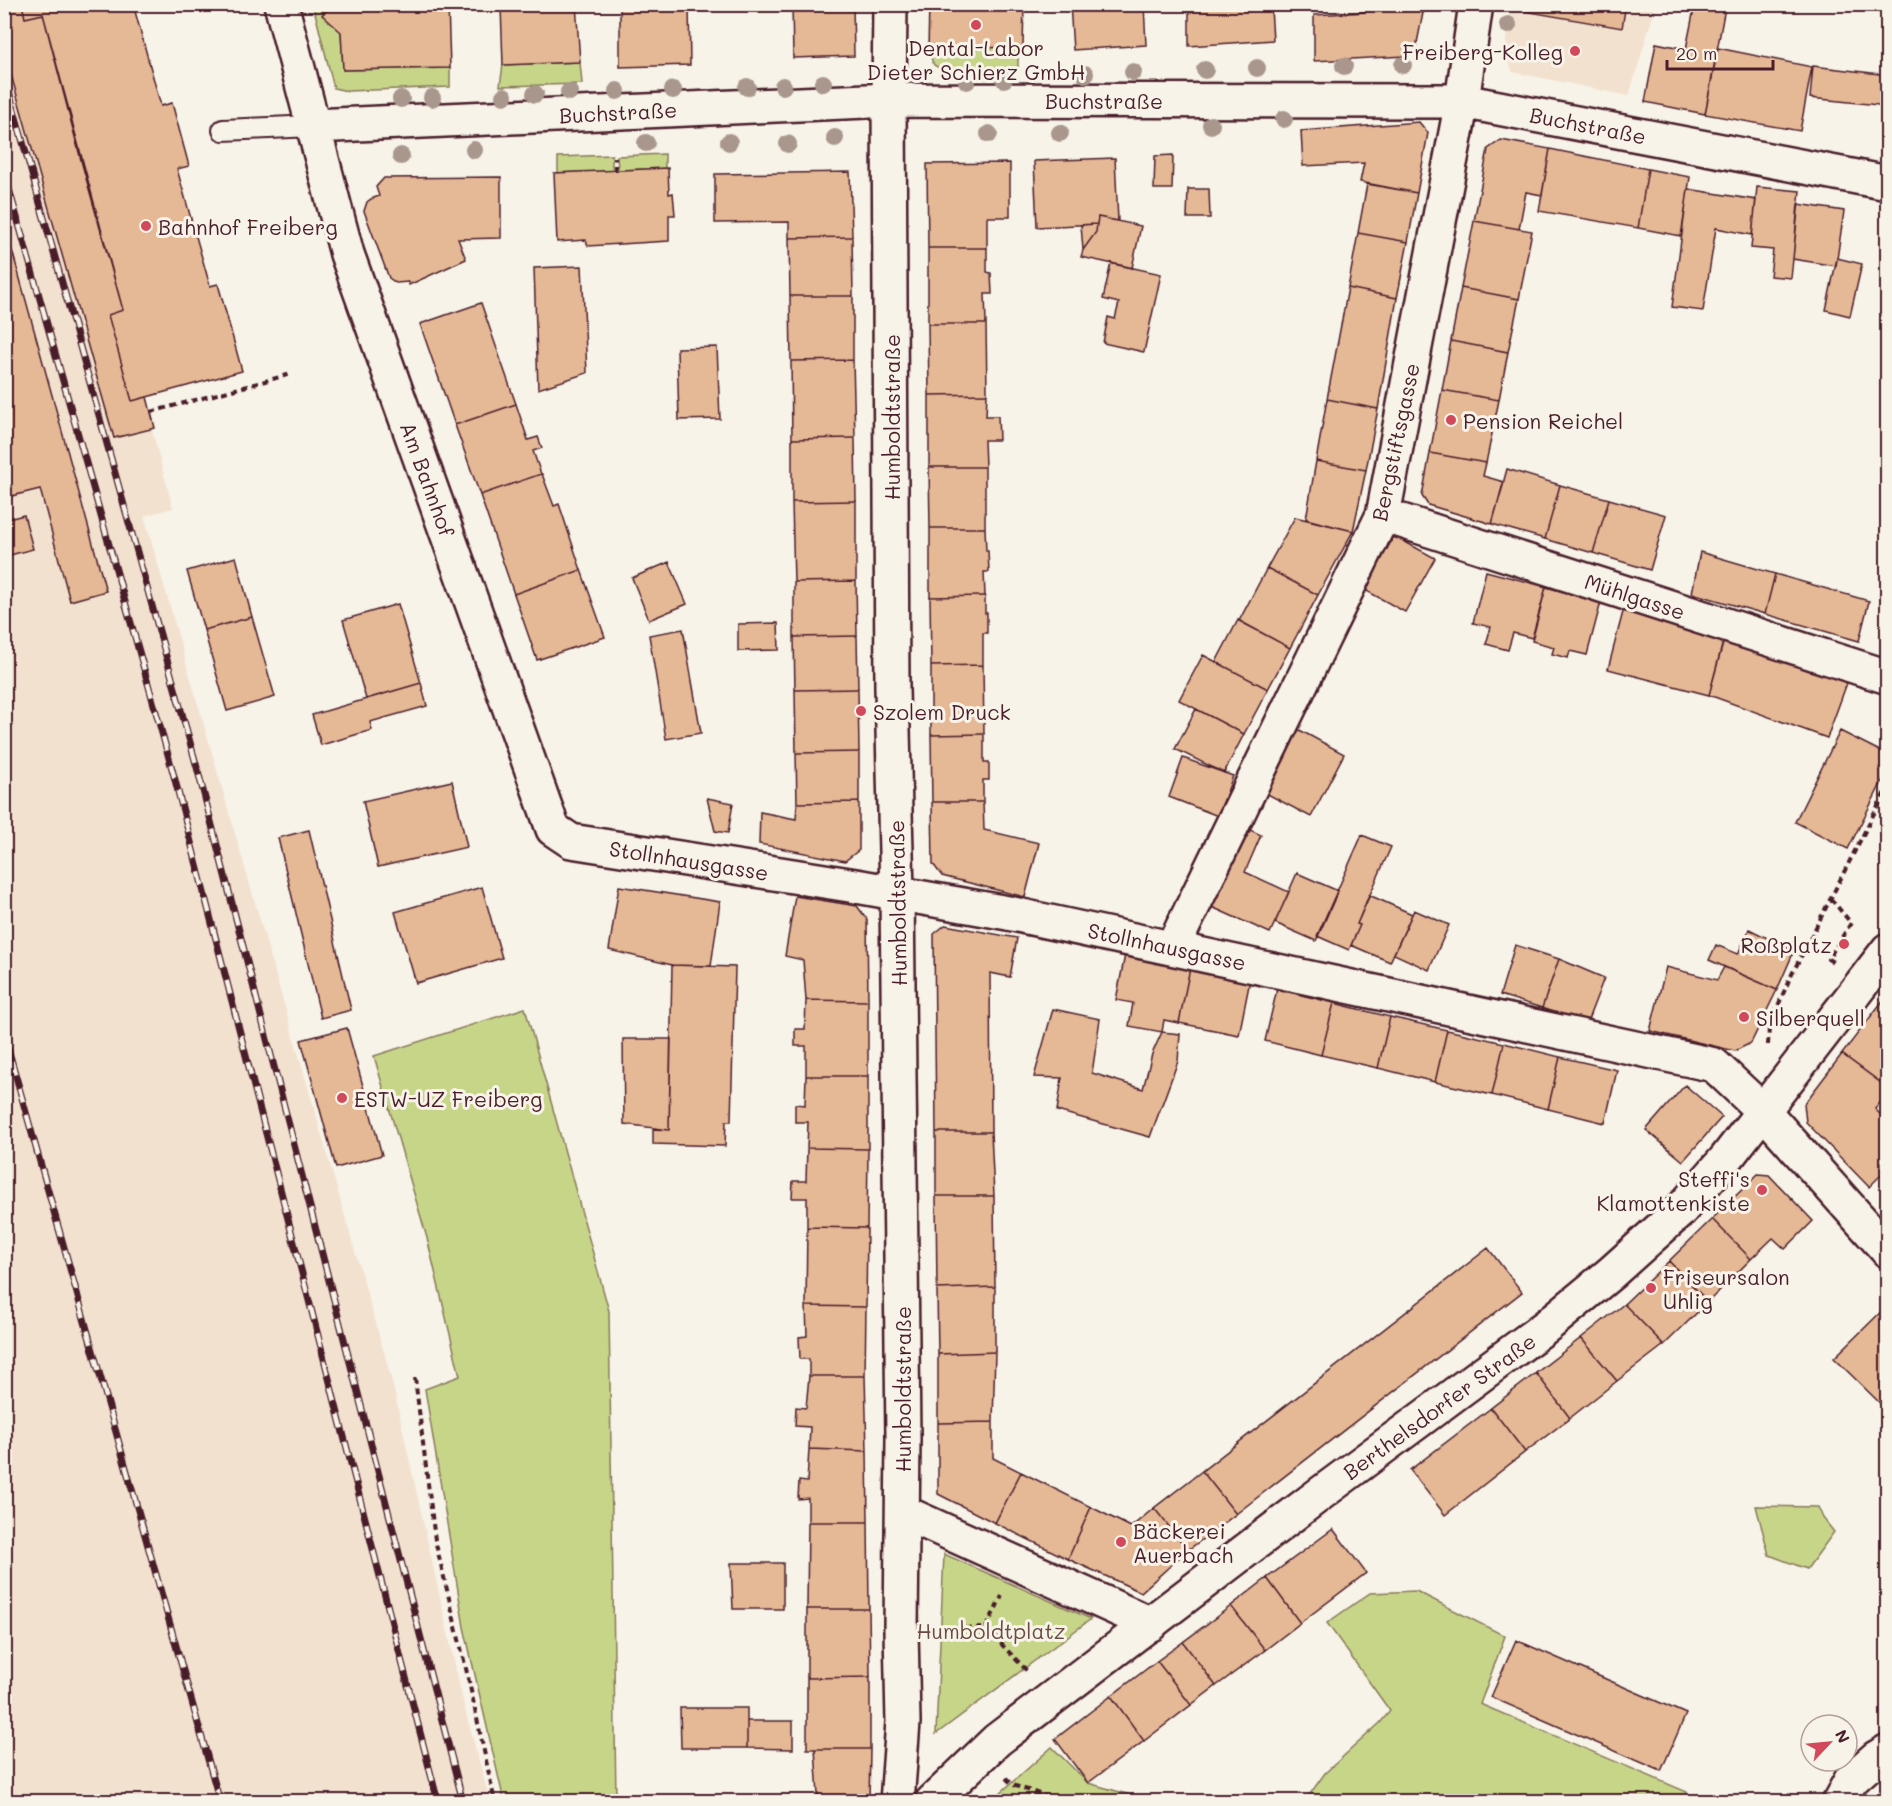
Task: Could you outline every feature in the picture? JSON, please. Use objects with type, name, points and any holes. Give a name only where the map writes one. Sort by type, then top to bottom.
[{"type":"street","name":"Am Bahnhof","points":[[280,4],[347,254],[552,829]]},
{"type":"street","name":"Humboldtstraße","points":[[890,4],[892,689],[897,893],[903,1512],[901,1630],[903,1722],[897,1802]]},
{"type":"street","name":"Bergstiftsgasse","points":[[1173,947],[1383,515],[1462,100],[1476,4]]},
{"type":"street","name":"Buchstraße","points":[[313,126],[889,100],[1462,100],[1887,183]]},
{"type":"street","name":"Mühlgasse","points":[[1383,515],[1887,677]]},
{"type":"street","name":"Stollnhausgasse","points":[[552,829],[571,841],[1008,913],[1714,1065],[1764,1112],[1887,1251]]},
{"type":"street","name":"Berthelsdorfer Straße","points":[[932,1802],[983,1752],[1320,1494],[1548,1325],[1611,1273],[1679,1212],[1725,1160],[1887,950]]},
{"type":"street","points":[[903,1512],[1151,1624]]},
{"type":"street","points":[[1839,1802],[1851,1780],[1887,1751]]},
{"type":"lane","points":[[223,130],[313,126]]},
{"type":"path","points":[[757,10],[792,9]]},
{"type":"path","points":[[615,157],[615,171]]},
{"type":"path","points":[[151,412],[291,374]]},
{"type":"path","points":[[1768,1048],[1769,1027],[1790,980],[1887,786]]},
{"type":"path","points":[[1831,899],[1851,923],[1828,959],[1863,982]]},
{"type":"path","points":[[415,1378],[435,1540],[495,1802]]},
{"type":"path","points":[[986,1628],[1018,1563]]},
{"type":"path","points":[[901,1630],[986,1628],[1032,1676]]},
{"type":"path","points":[[983,1752],[1013,1785],[1063,1802]]},
{"type":"shaded area","points":[[36,4],[173,508],[144,516],[391,1377],[465,1710],[490,1801],[5,1802],[4,5]]},
{"type":"shaded area","name":"Freiberg-Kolleg","points":[[1512,5],[1656,5],[1629,96],[1513,72],[1508,61],[1506,40]]},
{"type":"green space","points":[[313,5],[328,5],[341,32],[343,70],[450,68],[450,87],[347,91],[334,88]]},
{"type":"green space","points":[[1018,46],[1018,67],[944,71],[934,65],[928,51]]},
{"type":"green space","points":[[580,62],[582,84],[500,86],[503,65]]},
{"type":"green space","points":[[665,154],[665,168],[618,170],[617,156]]},
{"type":"green space","points":[[612,155],[612,171],[558,173],[558,157]]},
{"type":"green space","points":[[525,1008],[609,1311],[616,1801],[504,1801],[464,1627],[425,1389],[460,1376],[427,1238],[374,1056]]},
{"type":"green space","points":[[1756,1506],[1818,1507],[1834,1532],[1807,1569],[1769,1555]]},
{"type":"green space","name":"Humboldtplatz","points":[[944,1554],[1091,1619],[936,1734]]},
{"type":"green space","points":[[1416,1591],[1505,1636],[1480,1704],[1687,1792],[1682,1801],[1305,1801],[1325,1773],[1390,1711],[1327,1623],[1370,1593]]},
{"type":"green space","points":[[1052,1747],[1088,1783],[1152,1801],[990,1802]]},
{"type":"building","points":[[4,4],[22,4],[25,18],[43,14],[123,310],[108,315],[132,401],[147,397],[155,428],[114,438],[4,50]]},
{"type":"building","name":"Bahnhof Freiberg","points":[[22,4],[133,4],[161,106],[172,103],[189,166],[177,169],[210,286],[218,284],[242,371],[132,401],[108,315],[123,310],[43,14],[25,18]]},
{"type":"building","points":[[332,4],[350,4],[353,8],[370,8],[370,4],[397,4],[398,7],[448,4],[450,68],[343,70],[341,32],[322,15]]},
{"type":"building","points":[[576,4],[580,62],[503,65],[501,6]]},
{"type":"building","points":[[620,4],[689,4],[690,65],[620,67]]},
{"type":"building","points":[[792,4],[853,4],[854,56],[793,58]]},
{"type":"building","name":"Dental-Labor Dieter Schierz GmbH","points":[[929,4],[1024,4],[1023,46],[928,51]]},
{"type":"building","points":[[1070,4],[1144,4],[1146,45],[1073,50]]},
{"type":"building","points":[[1189,4],[1296,4],[1296,7],[1271,8],[1273,40],[1189,46]]},
{"type":"building","points":[[1365,4],[1399,4],[1423,13],[1416,48],[1406,56],[1314,61],[1314,15],[1364,12]]},
{"type":"building","points":[[1399,4],[1426,4],[1423,13]]},
{"type":"building","points":[[1525,4],[1626,4],[1622,28],[1524,11]]},
{"type":"building","points":[[1695,4],[1725,8],[1705,114],[1645,102],[1656,43],[1686,49]]},
{"type":"building","points":[[1718,48],[1812,67],[1800,131],[1705,114]]},
{"type":"building","points":[[1813,66],[1888,75],[1888,106],[1810,98]]},
{"type":"building","points":[[1419,122],[1428,133],[1417,193],[1360,182],[1364,163],[1303,166],[1301,131]]},
{"type":"building","points":[[1501,140],[1550,149],[1542,195],[1526,192],[1519,229],[1474,221],[1488,149]]},
{"type":"building","points":[[1550,149],[1648,169],[1638,228],[1539,211]]},
{"type":"building","points":[[1173,155],[1172,189],[1154,189],[1155,156]]},
{"type":"building","points":[[1115,158],[1118,221],[1098,217],[1097,224],[1037,227],[1034,161]]},
{"type":"building","points":[[1010,163],[1010,217],[987,217],[987,248],[928,248],[927,164]]},
{"type":"building","points":[[668,168],[669,194],[673,193],[675,215],[669,215],[669,241],[588,246],[586,240],[557,242],[554,173]]},
{"type":"building","points":[[1648,169],[1690,177],[1681,236],[1638,228]]},
{"type":"building","points":[[850,172],[852,237],[789,238],[789,222],[715,223],[715,174]]},
{"type":"building","points":[[501,177],[501,238],[458,239],[466,259],[409,285],[408,282],[396,283],[389,278],[364,211],[367,202],[379,196],[376,187],[384,178]]},
{"type":"building","points":[[1367,184],[1417,193],[1408,242],[1358,233]]},
{"type":"building","points":[[1757,187],[1800,191],[1791,278],[1770,276],[1773,250],[1751,248]]},
{"type":"building","points":[[1188,189],[1209,189],[1210,218],[1187,218]]},
{"type":"building","points":[[1688,189],[1756,200],[1752,235],[1716,228],[1703,311],[1672,307]]},
{"type":"building","points":[[1798,204],[1844,211],[1836,266],[1793,259]]},
{"type":"building","points":[[1098,217],[1141,226],[1132,268],[1081,257],[1083,250],[1096,232]]},
{"type":"building","points":[[4,221],[106,591],[70,601],[40,489],[4,498]]},
{"type":"building","points":[[1474,221],[1532,231],[1519,299],[1461,288]]},
{"type":"building","points":[[1097,224],[1096,232],[1083,250],[1081,225]]},
{"type":"building","points":[[1358,233],[1408,242],[1397,298],[1348,288]]},
{"type":"building","points":[[852,237],[853,296],[790,296],[789,238]]},
{"type":"building","points":[[928,248],[987,248],[987,272],[991,273],[992,294],[985,294],[986,324],[928,324]]},
{"type":"building","points":[[1837,258],[1862,264],[1850,316],[1826,310]]},
{"type":"building","points":[[1111,263],[1161,274],[1144,352],[1103,343],[1108,317],[1115,319],[1119,303],[1103,299]]},
{"type":"building","points":[[582,266],[587,373],[538,389],[534,268]]},
{"type":"building","points":[[1348,288],[1397,298],[1378,409],[1327,399]]},
{"type":"building","points":[[1461,288],[1519,299],[1508,352],[1451,341]]},
{"type":"building","points":[[790,296],[853,296],[853,360],[791,361]]},
{"type":"building","points":[[481,303],[516,404],[455,425],[420,324]]},
{"type":"building","points":[[928,324],[986,324],[987,394],[929,395]]},
{"type":"building","points":[[1451,341],[1508,352],[1499,400],[1442,390]]},
{"type":"building","points":[[717,347],[720,419],[679,420],[677,348]]},
{"type":"building","points":[[853,360],[855,438],[792,439],[791,361]]},
{"type":"building","points":[[1442,390],[1499,400],[1486,463],[1430,453]]},
{"type":"building","points":[[987,394],[986,416],[998,416],[999,440],[984,440],[985,467],[929,467],[929,395]]},
{"type":"building","points":[[1327,399],[1378,409],[1366,470],[1316,461]]},
{"type":"building","points":[[516,404],[528,440],[538,437],[542,448],[533,451],[541,474],[480,495],[455,425]]},
{"type":"building","points":[[855,438],[856,501],[792,502],[792,439]]},
{"type":"building","points":[[1430,453],[1486,463],[1483,476],[1504,482],[1492,524],[1428,505],[1422,496]]},
{"type":"building","points":[[1316,461],[1366,470],[1353,531],[1306,519]]},
{"type":"building","points":[[929,467],[985,467],[985,528],[930,528]]},
{"type":"building","points":[[1507,469],[1560,485],[1545,539],[1492,524]]},
{"type":"building","points":[[542,474],[554,506],[559,504],[581,570],[514,594],[480,495]]},
{"type":"building","points":[[1560,485],[1609,499],[1593,553],[1545,539]]},
{"type":"building","points":[[1609,499],[1666,515],[1650,570],[1593,553]]},
{"type":"building","points":[[856,501],[856,581],[794,582],[792,502]]},
{"type":"building","points":[[24,515],[33,549],[6,556],[4,520]]},
{"type":"building","points":[[1295,517],[1353,531],[1318,595],[1267,568]]},
{"type":"building","points":[[930,528],[985,528],[989,572],[984,572],[985,596],[930,597]]},
{"type":"building","points":[[1394,536],[1435,558],[1405,612],[1365,590]]},
{"type":"building","points":[[1700,552],[1775,574],[1765,614],[1692,593]]},
{"type":"building","points":[[236,557],[252,617],[204,630],[187,571]]},
{"type":"building","points":[[669,562],[687,604],[649,620],[632,578]]},
{"type":"building","points":[[1267,568],[1318,595],[1290,648],[1239,621]]},
{"type":"building","points":[[581,570],[605,637],[537,660],[514,594]]},
{"type":"building","points":[[1486,571],[1546,587],[1532,638],[1513,633],[1508,650],[1486,644],[1491,627],[1473,623]]},
{"type":"building","points":[[1775,574],[1869,601],[1859,641],[1765,614]]},
{"type":"building","points":[[856,581],[857,636],[794,637],[794,582]]},
{"type":"building","points":[[1546,587],[1601,602],[1587,655],[1570,651],[1568,658],[1552,654],[1554,647],[1532,641]]},
{"type":"building","points":[[985,596],[987,633],[983,633],[983,665],[931,666],[930,597]]},
{"type":"building","points":[[398,604],[421,683],[366,699],[343,620]]},
{"type":"building","points":[[1624,608],[1725,636],[1709,695],[1608,669]]},
{"type":"building","points":[[252,617],[275,697],[227,711],[204,630]]},
{"type":"building","points":[[1238,620],[1290,648],[1268,689],[1216,662]]},
{"type":"building","points":[[778,623],[779,650],[738,651],[738,624]]},
{"type":"building","points":[[683,629],[701,733],[666,739],[649,635]]},
{"type":"building","points":[[857,636],[858,689],[795,690],[794,637]]},
{"type":"building","points":[[1724,638],[1847,683],[1827,738],[1709,695]]},
{"type":"building","points":[[1203,655],[1268,689],[1244,734],[1179,700]]},
{"type":"building","points":[[983,665],[984,734],[931,735],[931,666]]},
{"type":"building","points":[[421,683],[427,706],[370,722],[372,730],[321,745],[312,715]]},
{"type":"building","points":[[858,689],[859,752],[796,753],[795,690]]},
{"type":"building","points":[[1196,709],[1244,734],[1224,773],[1175,749]]},
{"type":"building","points":[[1294,727],[1344,754],[1311,817],[1260,790]]},
{"type":"building","points":[[1840,731],[1888,755],[1888,770],[1848,849],[1795,822]]},
{"type":"building","points":[[984,734],[984,762],[989,762],[989,780],[983,780],[983,802],[932,802],[931,735]]},
{"type":"building","points":[[859,752],[859,802],[797,803],[796,753]]},
{"type":"building","points":[[1183,758],[1233,776],[1218,816],[1169,797]]},
{"type":"building","points":[[452,781],[467,847],[378,867],[363,801]]},
{"type":"building","points":[[707,798],[733,803],[728,833],[715,831]]},
{"type":"building","points":[[859,802],[859,850],[845,861],[759,844],[760,812],[796,819],[797,803]]},
{"type":"building","points":[[932,802],[983,802],[984,830],[1039,843],[1025,897],[942,876],[933,864]]},
{"type":"building","points":[[1240,825],[1261,835],[1245,872],[1289,892],[1270,933],[1205,904]]},
{"type":"building","points":[[309,830],[351,1010],[321,1018],[278,838]]},
{"type":"building","points":[[1362,835],[1391,847],[1357,924],[1360,925],[1349,950],[1317,936]]},
{"type":"building","points":[[1297,873],[1338,891],[1316,941],[1275,923]]},
{"type":"building","points":[[619,886],[720,902],[711,966],[672,965],[609,950]]},
{"type":"building","points":[[482,887],[502,958],[416,983],[395,912]]},
{"type":"building","points":[[1369,895],[1412,914],[1390,962],[1351,945]]},
{"type":"building","points":[[795,896],[857,906],[867,919],[868,1001],[806,1000],[803,960],[785,956]]},
{"type":"building","points":[[1414,910],[1449,925],[1429,970],[1394,954]]},
{"type":"building","points":[[945,925],[1017,938],[1010,977],[990,973],[991,1132],[936,1132],[934,934]]},
{"type":"building","points":[[1749,929],[1794,951],[1777,990],[1709,960],[1716,945],[1738,954]]},
{"type":"building","points":[[1515,945],[1559,959],[1542,1008],[1500,995]]},
{"type":"building","points":[[1125,955],[1190,968],[1179,1023],[1164,1020],[1162,1032],[1129,1026],[1133,1003],[1116,1000]]},
{"type":"building","points":[[1559,959],[1604,978],[1586,1025],[1542,1008]]},
{"type":"building","points":[[672,965],[735,967],[731,1121],[726,1121],[725,1146],[653,1144],[653,1129],[669,1130]]},
{"type":"building","points":[[1666,967],[1717,980],[1724,967],[1777,990],[1751,1043],[1735,1051],[1650,1031]]},
{"type":"building","points":[[1190,968],[1250,980],[1239,1035],[1179,1023]]},
{"type":"building","points":[[1277,989],[1334,1003],[1321,1055],[1265,1041]]},
{"type":"building","points":[[1888,994],[1888,1088],[1842,1054]]},
{"type":"building","points":[[806,1000],[868,1001],[868,1076],[806,1076],[806,1046],[795,1046],[795,1029],[805,1029]]},
{"type":"building","points":[[1334,1003],[1390,1017],[1378,1068],[1321,1055]]},
{"type":"building","points":[[1053,1009],[1100,1019],[1092,1073],[1143,1089],[1152,1054],[1162,1032],[1180,1034],[1178,1061],[1150,1137],[1057,1111],[1062,1078],[1034,1077]]},
{"type":"building","points":[[1390,1017],[1447,1030],[1435,1082],[1378,1068]]},
{"type":"building","name":"ESTW-UZ Freiberg","points":[[347,1028],[382,1155],[336,1168],[301,1040]]},
{"type":"building","points":[[1447,1030],[1504,1043],[1492,1095],[1435,1082]]},
{"type":"building","points":[[623,1039],[671,1039],[669,1130],[624,1124]]},
{"type":"building","points":[[1504,1043],[1560,1057],[1548,1109],[1492,1095]]},
{"type":"building","points":[[1842,1054],[1888,1088],[1888,1093],[1875,1109],[1888,1122],[1888,1168],[1869,1187],[1806,1122],[1804,1104]]},
{"type":"building","points":[[1560,1057],[1617,1070],[1605,1123],[1548,1109]]},
{"type":"building","points":[[806,1076],[868,1076],[868,1149],[807,1148],[808,1122],[795,1122],[795,1104],[805,1105]]},
{"type":"building","points":[[1685,1085],[1722,1117],[1683,1161],[1646,1130]]},
{"type":"building","points":[[936,1132],[991,1132],[994,1196],[936,1196]]},
{"type":"building","points":[[807,1148],[868,1149],[867,1228],[807,1227],[807,1198],[792,1198],[793,1181],[806,1181]]},
{"type":"building","points":[[1758,1174],[1769,1175],[1813,1221],[1785,1249],[1773,1238],[1751,1259],[1712,1219]]},
{"type":"building","points":[[936,1196],[994,1196],[995,1287],[937,1289]]},
{"type":"building","points":[[1712,1219],[1751,1259],[1708,1302],[1669,1261]]},
{"type":"building","points":[[807,1227],[867,1228],[866,1307],[806,1306]]},
{"type":"building","points":[[1488,1248],[1522,1292],[1236,1514],[1202,1471]]},
{"type":"building","points":[[1669,1261],[1708,1302],[1664,1345],[1624,1304]]},
{"type":"building","points":[[995,1287],[995,1352],[938,1354],[937,1289]]},
{"type":"building","points":[[1624,1304],[1664,1345],[1617,1381],[1581,1338]]},
{"type":"building","points":[[806,1306],[866,1307],[865,1376],[809,1376],[809,1359],[800,1359],[799,1337],[807,1336]]},
{"type":"building","points":[[1888,1306],[1888,1411],[1834,1358]]},
{"type":"building","points":[[1581,1338],[1617,1381],[1570,1418],[1536,1373]]},
{"type":"building","points":[[995,1352],[993,1422],[938,1423],[938,1354]]},
{"type":"building","points":[[1536,1373],[1570,1418],[1525,1452],[1491,1408]]},
{"type":"building","points":[[809,1376],[865,1376],[867,1451],[809,1449],[810,1427],[795,1426],[796,1407],[806,1408]]},
{"type":"building","points":[[1491,1408],[1525,1452],[1445,1515],[1410,1470]]},
{"type":"building","points":[[993,1422],[993,1458],[1021,1472],[995,1523],[938,1494],[938,1423]]},
{"type":"building","points":[[809,1449],[867,1451],[868,1522],[808,1522],[808,1498],[798,1499],[799,1481],[807,1482]]},
{"type":"building","points":[[1202,1471],[1236,1514],[1188,1550],[1154,1508]]},
{"type":"building","points":[[1021,1472],[1091,1507],[1068,1559],[995,1523]]},
{"type":"building","points":[[1091,1507],[1131,1527],[1154,1508],[1188,1550],[1141,1592],[1068,1559]]},
{"type":"building","points":[[808,1522],[868,1522],[869,1609],[807,1609]]},
{"type":"building","points":[[1333,1529],[1366,1573],[1300,1623],[1267,1578]]},
{"type":"building","points":[[731,1563],[783,1563],[783,1609],[733,1609]]},
{"type":"building","points":[[1267,1578],[1300,1623],[1265,1650],[1231,1606]]},
{"type":"building","points":[[1231,1606],[1265,1650],[1216,1686],[1183,1642]]},
{"type":"building","points":[[807,1609],[869,1609],[870,1677],[807,1678]]},
{"type":"building","points":[[1516,1640],[1686,1714],[1661,1771],[1491,1697]]},
{"type":"building","points":[[1183,1642],[1216,1686],[1191,1705],[1157,1661]]},
{"type":"building","points":[[1157,1661],[1191,1705],[1144,1741],[1111,1696]]},
{"type":"building","points":[[870,1677],[870,1749],[807,1749],[807,1678]]},
{"type":"building","points":[[1111,1696],[1144,1741],[1088,1783],[1055,1739]]},
{"type":"building","points":[[680,1708],[747,1708],[747,1748],[681,1748]]},
{"type":"building","points":[[747,1721],[793,1721],[793,1749],[747,1748]]},
{"type":"building","points":[[815,1749],[870,1749],[869,1802],[810,1802],[818,1795]]},
{"type":"building","points":[[1888,1790],[1888,1802],[1875,1802]]},
{"type":"railway","points":[[4,74],[198,771],[463,1802]]},
{"type":"railway","points":[[4,171],[174,776],[438,1802]]},
{"type":"railway","points":[[4,1034],[220,1802]]},
{"type":"place","name":"Dental-Labor Dieter Schierz GmbH","points":[[976,25]]},
{"type":"place","name":"Freiberg-Kolleg","points":[[1575,51]]},
{"type":"place","name":"Bahnhof Freiberg","points":[[146,226]]},
{"type":"place","name":"Pension Reichel","points":[[1451,420]]},
{"type":"place","name":"Szolem Druck","points":[[861,711]]},
{"type":"place","name":"Roßplatz","points":[[1844,944]]},
{"type":"place","name":"Silberquell","points":[[1744,1017]]},
{"type":"place","name":"ESTW-UZ Freiberg","points":[[342,1098]]},
{"type":"place","name":"Steffi's Klamottenkiste","points":[[1762,1190]]},
{"type":"place","name":"Friseursalon Uhlig","points":[[1651,1288]]},
{"type":"place","name":"Bäckerei Auerbach","points":[[1121,1542]]}]
